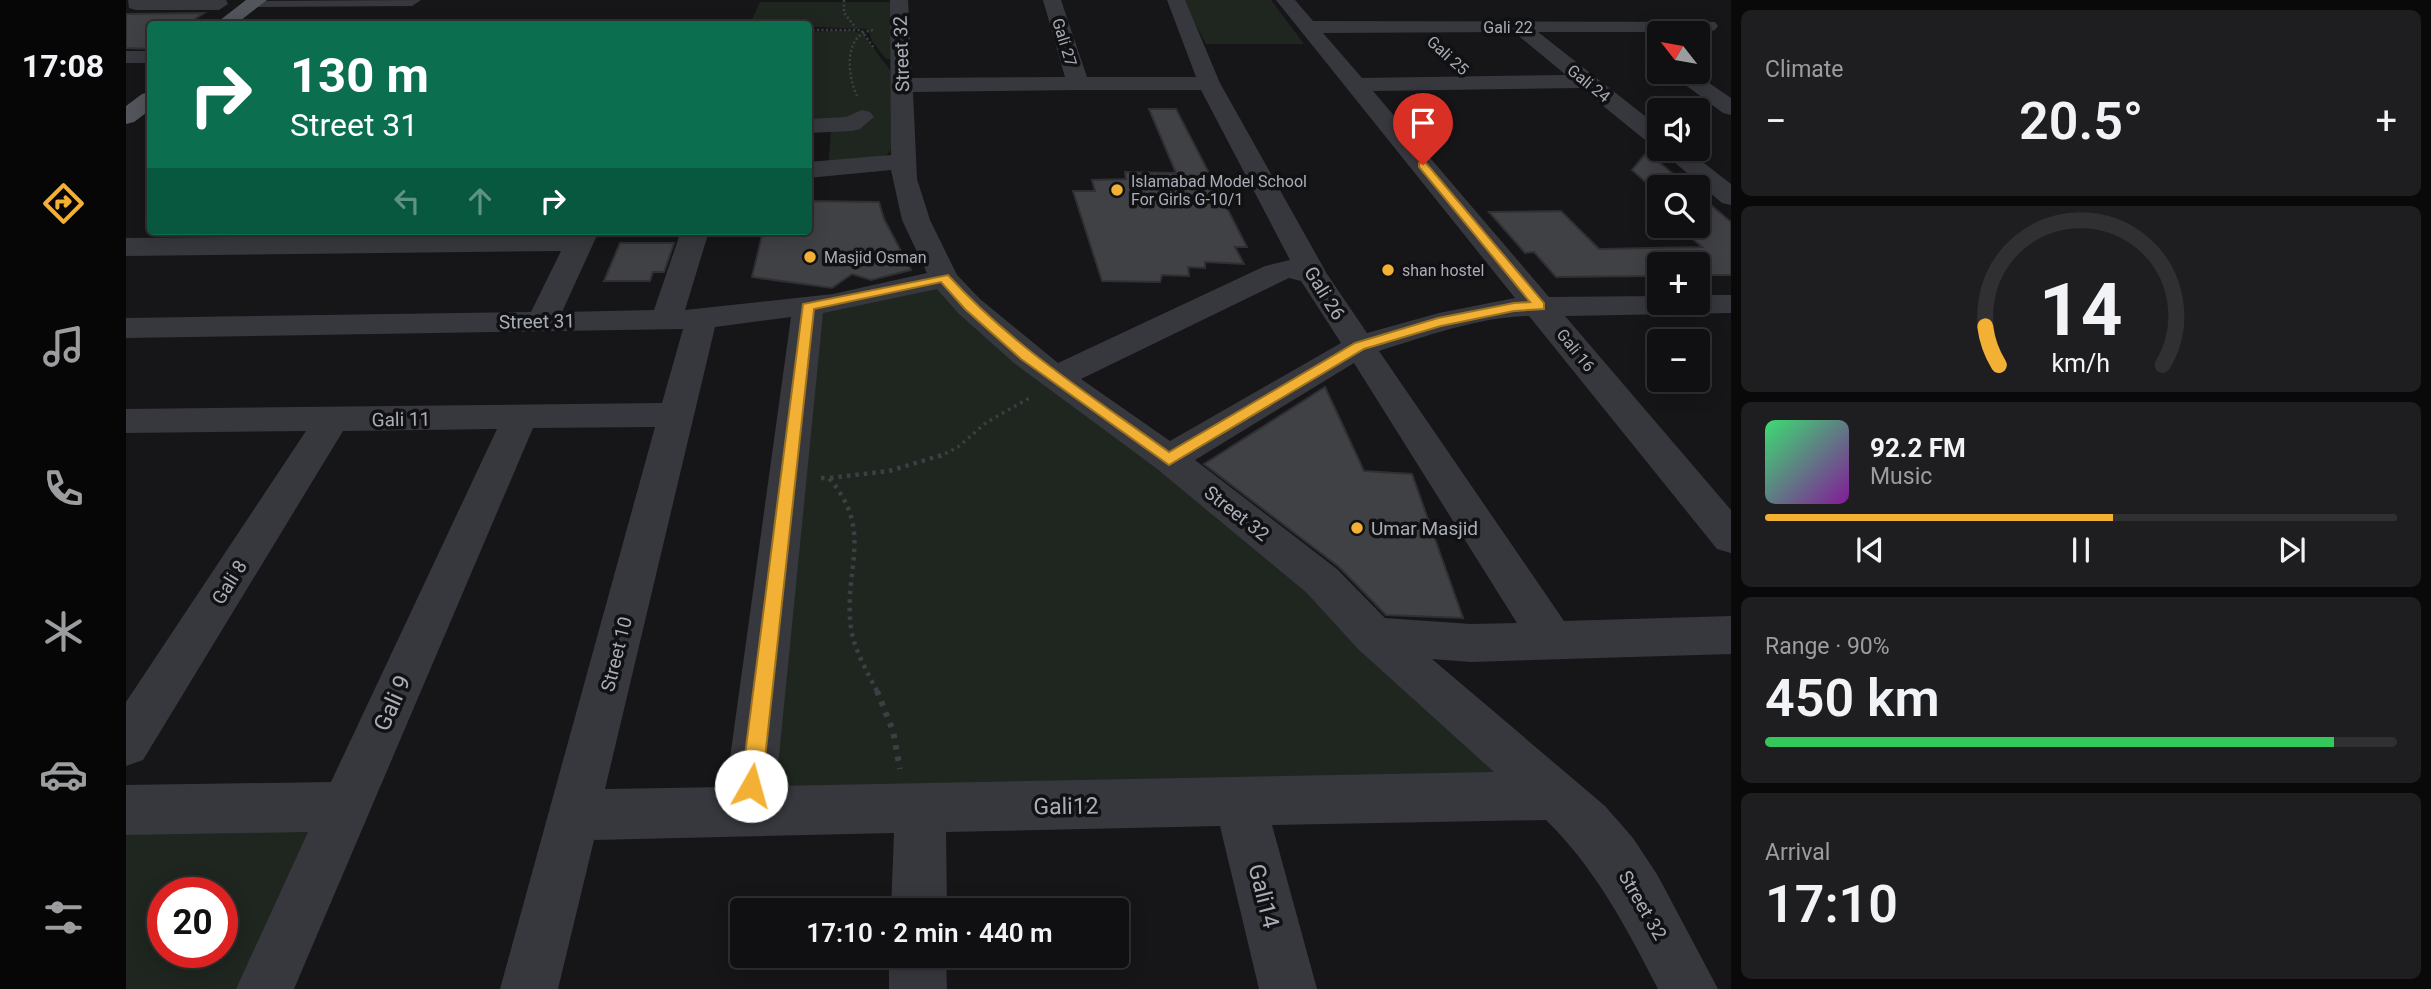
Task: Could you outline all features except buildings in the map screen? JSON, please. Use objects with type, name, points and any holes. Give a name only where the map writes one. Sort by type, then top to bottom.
[{"type":"main road","points":[[255,21],[284,0]]},
{"type":"main road","points":[[228,21],[257,1]]},
{"type":"main road","points":[[126,94],[147,79]]},
{"type":"main road","points":[[126,117],[147,101]]},
{"type":"street","points":[[137,0],[136,4],[153,5],[219,4]]},
{"type":"street","points":[[376,16],[394,0]]},
{"type":"street","points":[[257,1],[412,0]]},
{"type":"street","name":"Street 32","points":[[899,0],[903,161],[910,206],[944,278],[984,320],[1057,380],[1169,459],[1322,581],[1374,636],[1587,824],[1614,856],[1639,895],[1689,989]]},
{"type":"street","name":"Gali 27","points":[[1052,0],[1078,84]]},
{"type":"street","name":"Gali 26","points":[[1176,0],[1209,83],[1301,267],[1359,346],[1551,639]]},
{"type":"street","name":"Gali 16","points":[[1286,0],[1731,538]]},
{"type":"street","name":"Gali 22","points":[[1308,27],[1612,26],[1714,29],[1676,6]]},
{"type":"street","name":"Gali 24","points":[[1519,26],[1647,129]]},
{"type":"street","points":[[1612,26],[1640,46]]},
{"type":"street","name":"Gali 25","points":[[1417,27],[1438,46]]},
{"type":"street","points":[[126,57],[147,57]]},
{"type":"street","name":"Gali 25","points":[[1459,64],[1479,83]]},
{"type":"street","points":[[1356,85],[1587,81]]},
{"type":"street","points":[[901,85],[1209,83]]},
{"type":"street","points":[[1696,84],[1731,108]]},
{"type":"street","points":[[812,126],[852,124],[862,117]]},
{"type":"street","points":[[812,170],[903,161]]},
{"type":"street","points":[[1686,161],[1731,197]]},
{"type":"street","points":[[126,240],[147,221]]},
{"type":"street","name":"Street 10","points":[[529,989],[676,415],[694,235]]},
{"type":"street","points":[[126,247],[286,238],[582,237],[543,320]]},
{"type":"street","points":[[1057,380],[1275,272],[1301,267]]},
{"type":"street","name":"Street 31","points":[[126,328],[684,319],[808,307],[944,278]]},
{"type":"street","points":[[1169,459],[1359,346],[1438,322],[1514,307],[1720,304],[1731,326]]},
{"type":"street","points":[[748,811],[808,307]]},
{"type":"street","name":"Gali 11","points":[[126,421],[676,415]]},
{"type":"street","name":"Gali 9","points":[[265,989],[520,417]]},
{"type":"street","name":"Gali 8","points":[[126,744],[332,419]]},
{"type":"street","points":[[1374,636],[1471,643],[1731,635]]},
{"type":"street","name":"Gali12","points":[[575,815],[1556,795]]},
{"type":"street","name":"Gali14","points":[[1240,803],[1288,989]]},
{"type":"street","points":[[126,810],[346,807]]},
{"type":"street","points":[[909,808],[918,898]]},
{"type":"street","points":[[918,968],[918,989]]},
{"type":"path","points":[[844,0],[844,13],[856,29]]},
{"type":"path","points":[[812,30],[856,29],[900,33]]},
{"type":"path","points":[[862,117],[859,100],[847,68],[857,36],[864,31]]},
{"type":"path","points":[[788,477],[829,478],[889,471],[937,458],[958,447],[1002,413],[1057,380]]},
{"type":"path","points":[[829,478],[845,496],[856,529],[849,611],[851,629],[899,750],[909,808]]},
{"type":"shaded area","points":[[1182,0],[1271,0],[1304,44],[1206,44]]},
{"type":"shaded area","points":[[760,2],[896,2],[895,59],[886,59],[872,41],[868,29],[812,27],[812,21],[751,21]]},
{"type":"shaded area","points":[[851,30],[863,34],[893,74],[892,149],[885,157],[828,168],[831,131],[812,124],[812,32]]},
{"type":"shaded area","points":[[944,278],[1556,795],[748,811],[808,307]]},
{"type":"shaded area","points":[[320,822],[245,989],[126,989],[126,828]]},
{"type":"place","name":"Islamabad Model School For Girls G-10/1","points":[[1117,190]]},
{"type":"place","name":"Masjid Osman","points":[[810,257]]},
{"type":"place","name":"shan hostel","points":[[1388,270]]},
{"type":"place","name":"Umar Masjid","points":[[1357,528]]},
{"type":"route","points":[[751,786],[808,307],[944,278],[969,306],[1026,356],[1169,459],[1359,346],[1438,322],[1514,307],[1540,306],[1423,165]]}]
